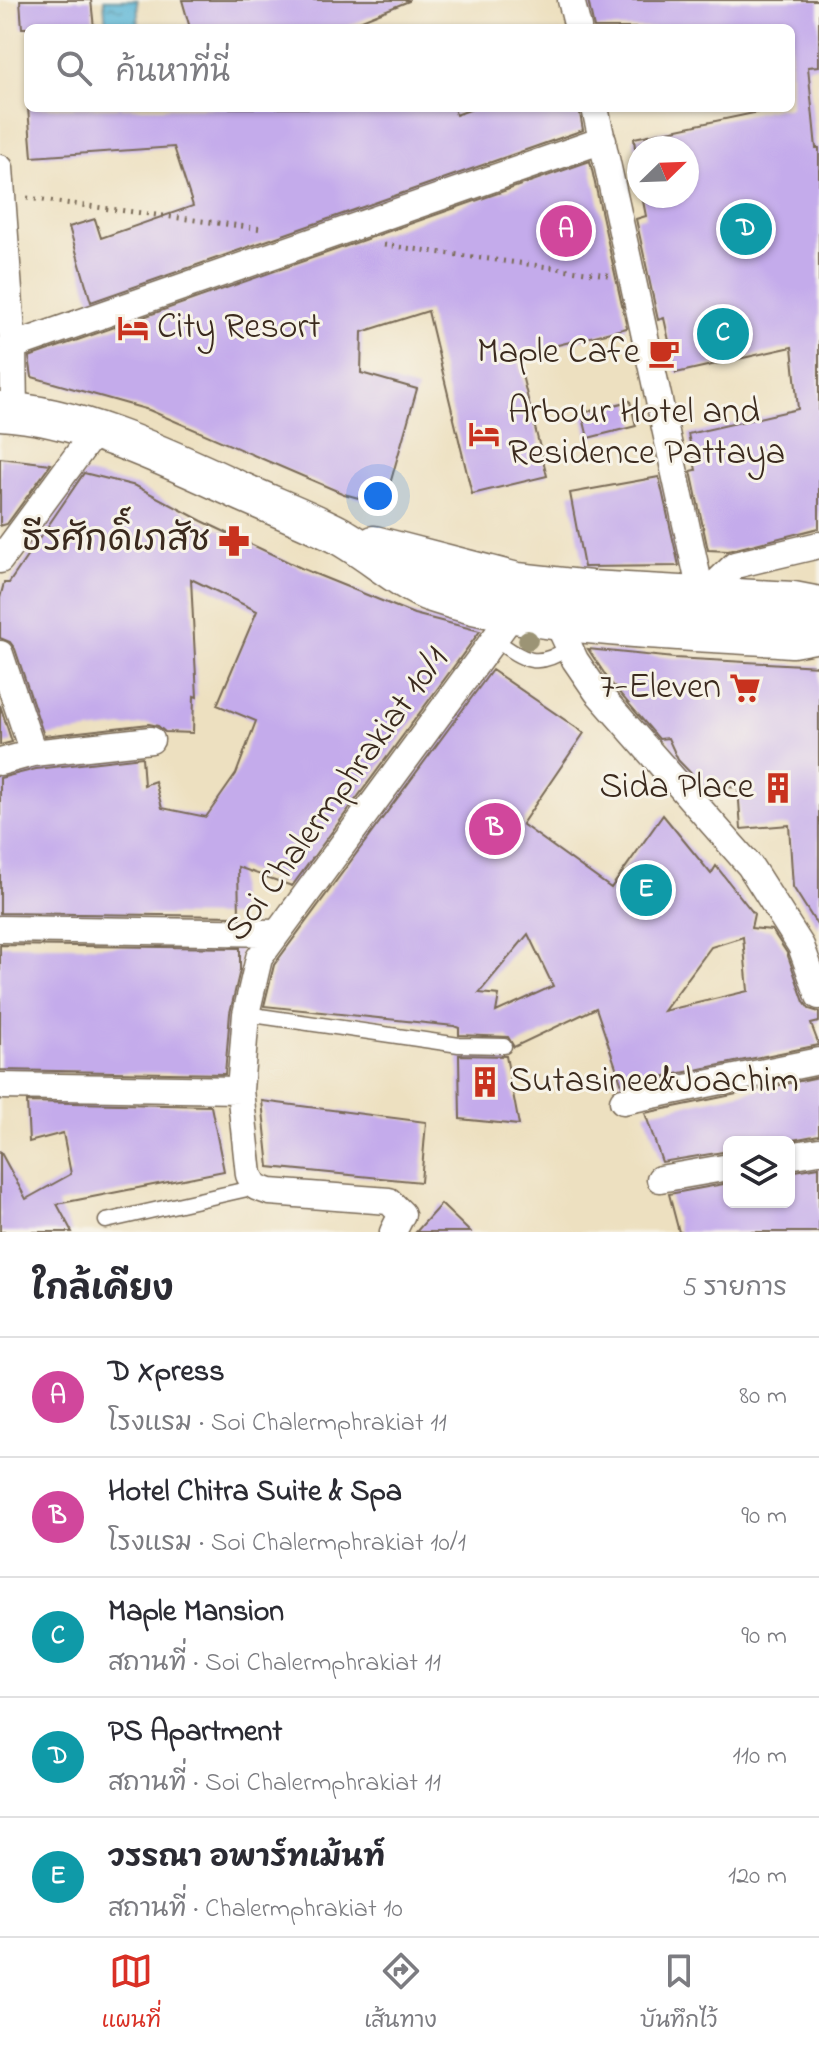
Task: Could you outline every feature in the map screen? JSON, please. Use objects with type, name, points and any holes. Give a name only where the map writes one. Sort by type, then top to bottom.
[{"type":"main road","points":[[7,411],[96,430],[175,461],[341,536],[429,592],[503,627],[563,634],[792,638],[819,633]]},
{"type":"main road","points":[[341,536],[517,582],[590,590],[793,601],[819,606]]},
{"type":"street","points":[[571,0],[577,24]]},
{"type":"street","points":[[596,112],[702,597]]},
{"type":"street","points":[[13,346],[603,140]]},
{"type":"street","points":[[0,168],[13,346],[7,411]]},
{"type":"street","points":[[0,560],[96,430]]},
{"type":"street","points":[[702,597],[735,565],[819,545]]},
{"type":"street","name":"Soi Chalermphrakiat 10/1","points":[[256,1187],[249,1175],[240,1090],[246,1014],[259,958],[503,627]]},
{"type":"street","points":[[563,634],[597,692],[750,866],[801,946],[819,996]]},
{"type":"street","points":[[0,654],[33,753]]},
{"type":"street","points":[[0,762],[33,753],[151,740]]},
{"type":"street","points":[[0,929],[276,933]]},
{"type":"street","points":[[623,1101],[819,1061]]},
{"type":"street","points":[[0,1086],[240,1090]]},
{"type":"street","points":[[795,1155],[819,1151]]},
{"type":"street","points":[[660,1179],[723,1168]]},
{"type":"street","points":[[256,1187],[270,1192],[389,1201],[402,1214],[393,1232]]},
{"type":"lane","points":[[246,1014],[459,1045],[504,1046]]},
{"type":"lane","points":[[106,1221],[256,1187]]},
{"type":"water","points":[[104,0],[137,0],[139,24],[106,24]]},
{"type":"building","points":[[20,0],[91,0],[94,24],[24,24],[22,28]]},
{"type":"building","points":[[182,0],[409,0],[352,24],[189,24]]},
{"type":"building","points":[[588,0],[819,0],[819,66],[808,67],[816,148],[819,148],[819,528],[728,551],[708,550],[691,471],[696,470],[688,434],[798,409],[792,347],[676,373],[664,318],[658,320],[636,219],[646,216],[644,208],[699,208],[699,136],[644,136],[759,112],[795,112],[795,24],[593,24]]},
{"type":"building","points":[[28,112],[455,112],[456,115],[464,112],[580,112],[583,130],[91,302],[69,227],[95,219],[101,238],[193,206],[174,147],[32,157]]},
{"type":"building","points":[[590,161],[627,328],[517,355],[547,476],[472,494],[428,311],[362,332],[361,373],[417,389],[384,505],[344,494],[149,410],[32,377],[29,357]]},
{"type":"building","points":[[630,401],[636,426],[588,438],[582,413]]},
{"type":"building","points":[[0,458],[51,464],[7,524],[0,526]]},
{"type":"building","points":[[84,473],[136,486],[303,569],[414,614],[480,631],[292,886],[238,867],[239,916],[0,913],[0,778],[36,769],[142,757],[144,785],[155,781],[162,808],[206,817],[236,774],[256,721],[217,705],[257,611],[191,579],[197,697],[194,696],[193,733],[165,732],[149,724],[44,736],[15,649],[10,642],[0,638],[0,598],[4,583],[9,583]]},
{"type":"building","points":[[659,477],[679,566],[584,567],[570,493]]},
{"type":"building","points":[[588,649],[674,658],[819,666],[819,928],[793,887],[789,825],[741,829],[738,787],[706,789],[678,760],[668,738],[659,739],[610,682]]},
{"type":"building","points":[[492,670],[584,733],[522,824],[611,888],[663,815],[711,874],[716,866],[754,914],[751,928],[772,930],[787,953],[804,1002],[809,1009],[819,1012],[819,1022],[811,1024],[819,1045],[622,1085],[596,1008],[514,1047],[508,1037],[459,1035],[459,1028],[454,1026],[264,1006],[274,965]],"holes":[[[528,934],[553,986],[496,1012],[499,995],[479,993]],[[743,937],[748,991],[664,1011],[711,947]]]},
{"type":"building","points":[[0,705],[12,742],[0,745]]},
{"type":"building","points":[[0,945],[240,948],[240,970],[230,1013],[225,1074],[0,1070]]},
{"type":"building","name":"Sutasinee&Joachim","points":[[459,1055],[506,1056],[519,1125],[460,1119]]},
{"type":"building","points":[[819,1077],[819,1135],[795,1140],[795,1136],[723,1136],[723,1152],[662,1162],[645,1113]]},
{"type":"building","points":[[262,1101],[426,1122],[421,1182],[269,1167]]},
{"type":"building","points":[[27,1102],[211,1106],[224,1171],[57,1204],[72,1232],[0,1232],[0,1151],[26,1199],[71,1174],[63,1133],[29,1142]]},
{"type":"building","points":[[819,1167],[819,1232],[679,1232],[669,1194],[723,1184],[723,1208],[795,1208],[795,1171]]},
{"type":"building","points":[[441,1204],[470,1232],[416,1232]]},
{"type":"place","name":"PS Apartment","points":[[746,229]]},
{"type":"place","name":"D Xpress","points":[[566,231]]},
{"type":"place","name":"City Resort","points":[[133,328]]},
{"type":"place","name":"Maple Mansion","points":[[723,334]]},
{"type":"place","name":"Maple Cafe","points":[[664,353]]},
{"type":"place","name":"Arbour Hotel and Residence Pattaya","points":[[484,434]]},
{"type":"place","name":"ธีรศักดิ์เภสัช","points":[[234,541]]},
{"type":"place","name":"7-Eleven","points":[[745,688]]},
{"type":"place","name":"Sida Place","points":[[778,788]]},
{"type":"place","name":"Hotel Chitra Suite & Spa","points":[[495,829]]},
{"type":"place","name":"วรรณา อพาร์ทเม้นท์","points":[[646,890]]},
{"type":"place","name":"Sutasinee&Joachim","points":[[485,1082]]}]
